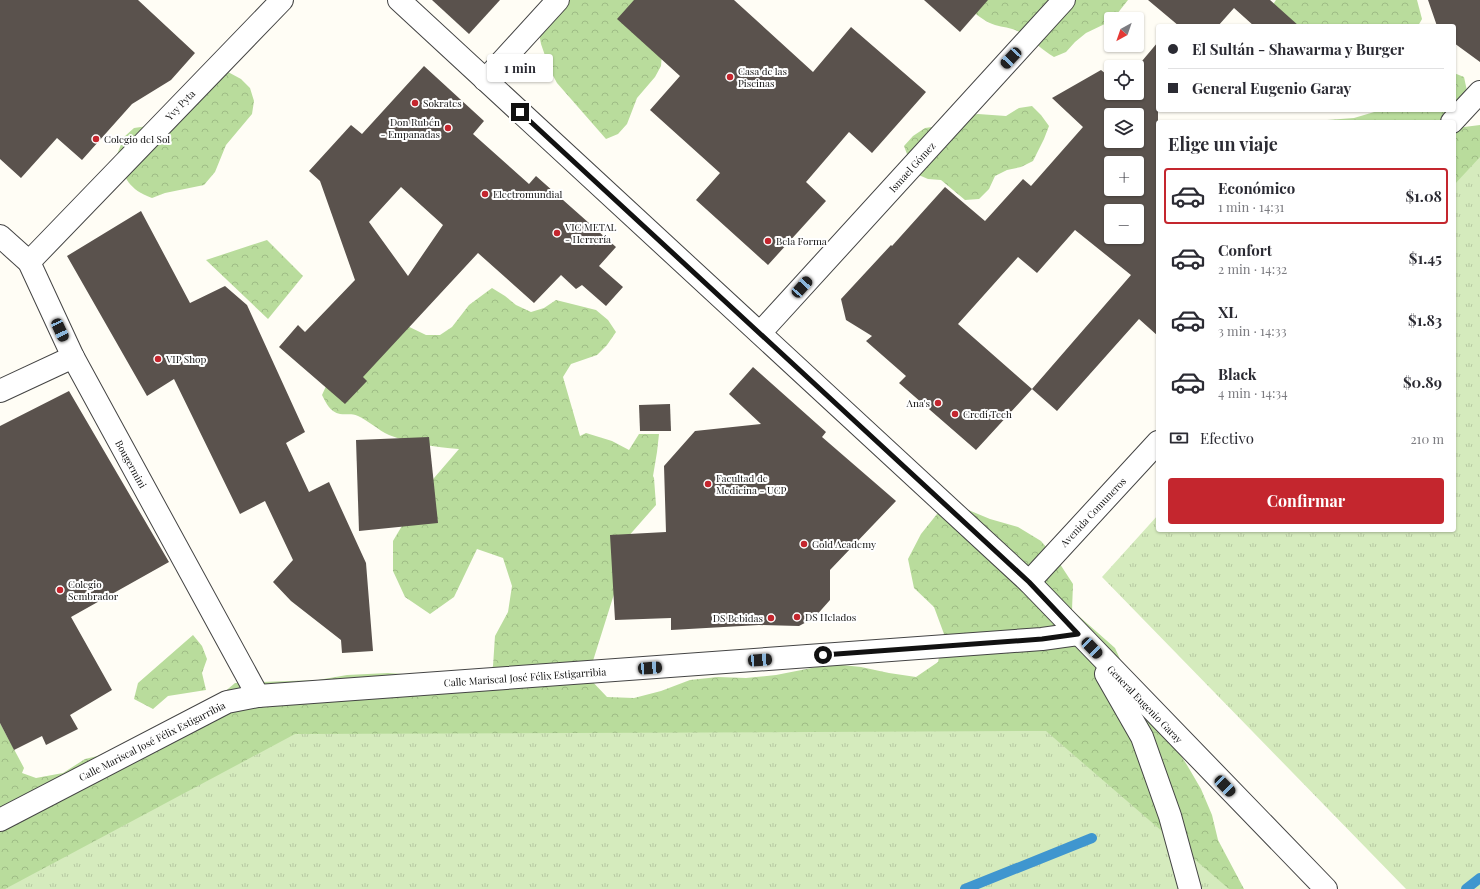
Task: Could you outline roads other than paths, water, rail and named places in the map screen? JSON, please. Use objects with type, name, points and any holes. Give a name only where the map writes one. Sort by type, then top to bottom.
[{"type":"street","name":"Yvy Pyta","points":[[29,262],[282,0]]},
{"type":"street","name":"General Eugenio Garay","points":[[399,0],[1029,582],[1326,889]]},
{"type":"street","points":[[485,80],[558,0]]},
{"type":"street","name":"Ismael Gómez","points":[[760,333],[1064,0]]},
{"type":"street","points":[[1454,120],[1480,92]]},
{"type":"street","name":"Bougermini","points":[[0,236],[29,262],[73,357],[258,696]]},
{"type":"street","points":[[0,391],[73,357]]},
{"type":"street","name":"Avenida Comuneros","points":[[1029,582],[1156,444]]},
{"type":"street","name":"Calle Mariscal José Félix Estigarribia","points":[[0,820],[227,702],[258,696],[1026,640],[1085,641]]},
{"type":"street","points":[[1085,641],[1142,738],[1170,816],[1190,889]]},
{"type":"waterway","points":[[965,889],[1092,838]]},
{"type":"waterway","points":[[1466,889],[1480,878]]},
{"type":"place","name":"Casa de las Piscinas","points":[[730,77]]},
{"type":"place","name":"Sokrates","points":[[415,103]]},
{"type":"place","name":"Don Rubén - Empanadas","points":[[448,128]]},
{"type":"place","name":"Colegio del Sol","points":[[96,139]]},
{"type":"place","name":"Electromundial","points":[[485,194]]},
{"type":"place","name":"VIC METAL - Herrería","points":[[557,233]]},
{"type":"place","name":"Bela Forma","points":[[768,241]]},
{"type":"place","name":"VIP Shop","points":[[158,359]]},
{"type":"place","name":"Ana's","points":[[938,403]]},
{"type":"place","name":"Credi Tech","points":[[955,414]]},
{"type":"place","name":"Facultad de Medicina - UCP","points":[[708,484]]},
{"type":"place","name":"Gold Academy","points":[[804,544]]},
{"type":"place","name":"Colegio Sembrador","points":[[60,590]]},
{"type":"place","name":"DS Helados","points":[[797,617]]},
{"type":"place","name":"DS Bebidas","points":[[771,618]]}]
